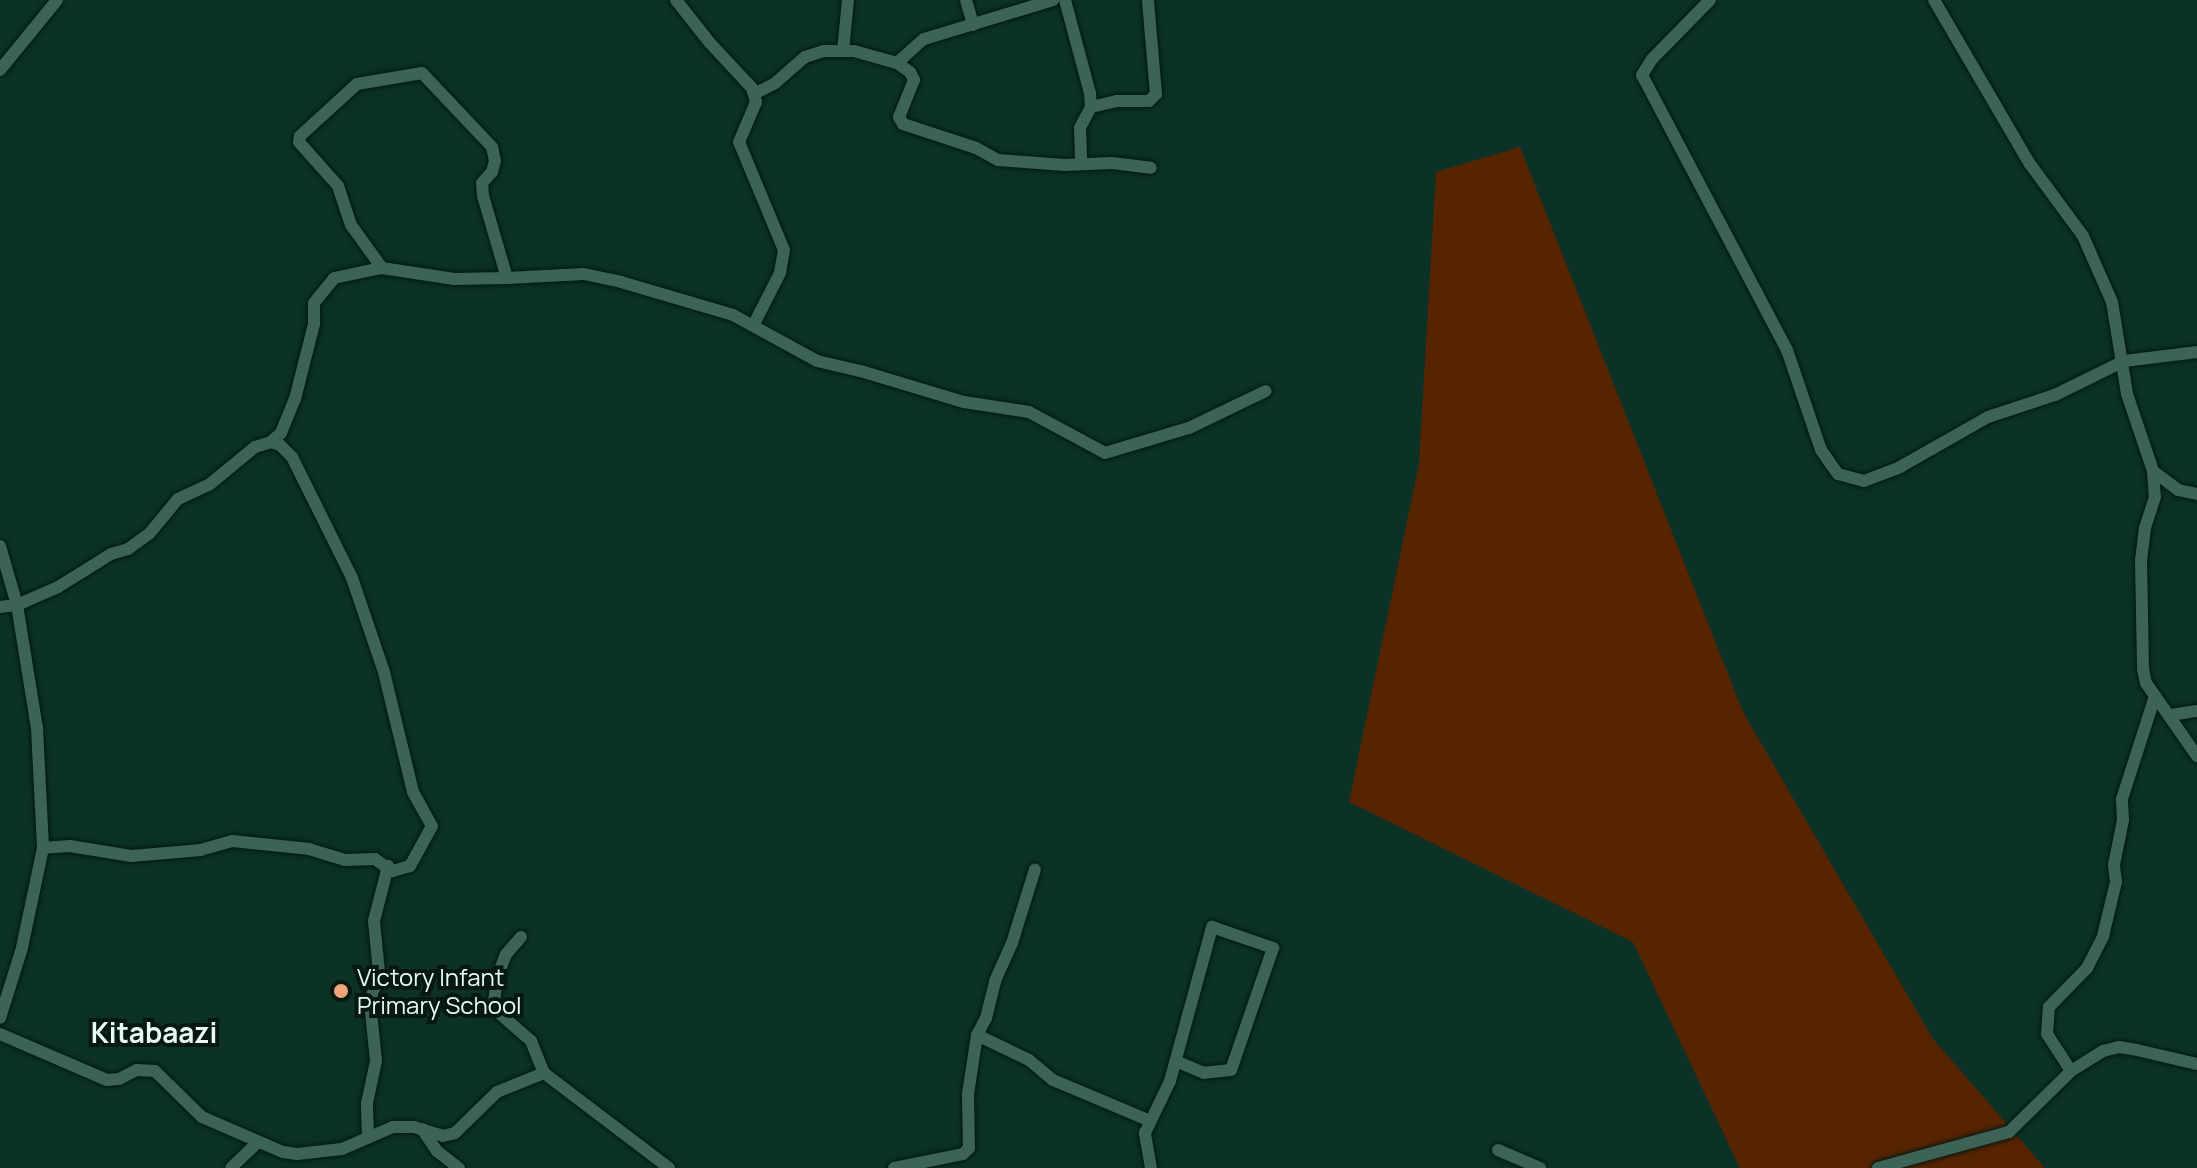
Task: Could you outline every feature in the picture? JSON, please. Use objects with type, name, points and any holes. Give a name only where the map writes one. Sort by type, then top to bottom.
[{"type":"street","points":[[0,70],[57,0]]},
{"type":"street","points":[[676,0],[754,94],[756,102],[739,142],[784,250],[780,273],[754,324]]},
{"type":"street","points":[[843,51],[848,0]]},
{"type":"street","points":[[966,0],[973,25]]},
{"type":"street","points":[[897,63],[924,39],[1053,0]]},
{"type":"street","points":[[1065,0],[1091,107],[1080,128],[1081,164]]},
{"type":"street","points":[[1091,107],[1117,101],[1149,101],[1156,94],[1148,0]]},
{"type":"street","points":[[1710,0],[1652,59],[1642,75],[1787,350],[1821,450],[1838,474],[1864,481],[1873,478],[1988,417],[2055,395],[2124,361],[2197,352]]},
{"type":"street","points":[[1934,0],[2030,164],[2083,236],[2112,302],[2127,394],[2153,471],[2155,497],[2145,528],[2141,561],[2143,669],[2155,696],[2197,756]]},
{"type":"street","points":[[754,94],[774,84],[805,57],[823,51],[843,51],[897,63],[910,72],[914,80],[899,117],[903,124],[976,148],[998,160],[1112,163],[1151,168]]},
{"type":"street","points":[[382,268],[351,225],[338,186],[299,142],[300,136],[357,84],[417,72],[431,79],[492,147],[495,161],[492,172],[482,183],[483,196],[507,278]]},
{"type":"street","points":[[0,607],[17,605],[58,587],[111,554],[128,549],[149,534],[178,499],[210,484],[255,447],[271,442],[281,433],[295,399],[314,324],[314,303],[334,278],[382,268],[454,279],[584,274],[710,306],[754,324],[817,361],[964,402],[1029,412],[1105,453],[1189,428],[1266,391]]},
{"type":"street","points":[[43,848],[70,846],[131,856],[201,850],[232,841],[310,849],[345,860],[375,859],[392,871],[410,866],[432,826],[420,810],[410,783],[384,672],[352,578],[292,457],[271,442]]},
{"type":"street","points":[[2153,471],[2178,490],[2197,494]]},
{"type":"street","points":[[2155,497],[2178,490]]},
{"type":"street","points":[[0,546],[17,605],[37,728],[43,848],[22,948],[0,1018]]},
{"type":"street","points":[[2071,1071],[2047,1034],[2049,1007],[2087,968],[2103,936],[2116,882],[2122,799],[2155,696]]},
{"type":"street","points":[[2171,715],[2197,711]]},
{"type":"street","points":[[368,1136],[367,1103],[376,1061],[370,1002],[379,972],[374,921],[388,866]]},
{"type":"street","points":[[894,1168],[963,1154],[969,1148],[968,1094],[977,1035],[986,1018],[995,981],[1035,869]]},
{"type":"street","points":[[1151,1168],[1144,1141],[1148,1120],[1176,1061],[1212,927],[1273,948],[1231,1070],[1204,1073],[1176,1061]]},
{"type":"street","points":[[521,937],[506,954],[497,978],[494,1002],[499,1013],[531,1041],[544,1073],[669,1168]]},
{"type":"street","points":[[0,1034],[6,1044],[107,1080],[119,1079],[137,1070],[155,1071],[202,1117],[283,1152],[312,1154],[342,1149],[393,1127],[422,1129],[443,1136],[455,1133],[497,1092],[544,1073]]},
{"type":"street","points":[[977,1035],[1029,1060],[1053,1080],[1148,1120]]},
{"type":"street","points":[[1878,1168],[2009,1132],[2071,1071],[2103,1051],[2119,1047],[2197,1064]]},
{"type":"street","points":[[422,1129],[437,1151],[459,1168]]},
{"type":"street","points":[[231,1168],[258,1142]]},
{"type":"street","points":[[1498,1150],[1540,1168]]},
{"type":"shaded area","points":[[1520,147],[1743,712],[1933,1039],[2045,1168],[1740,1168],[1633,942],[1349,802],[1419,464],[1436,172]]},
{"type":"place","name":"Victory Infant Primary School","points":[[341,991]]},
{"type":"district","name":"Kitabaazi","points":[[154,1032]]}]
